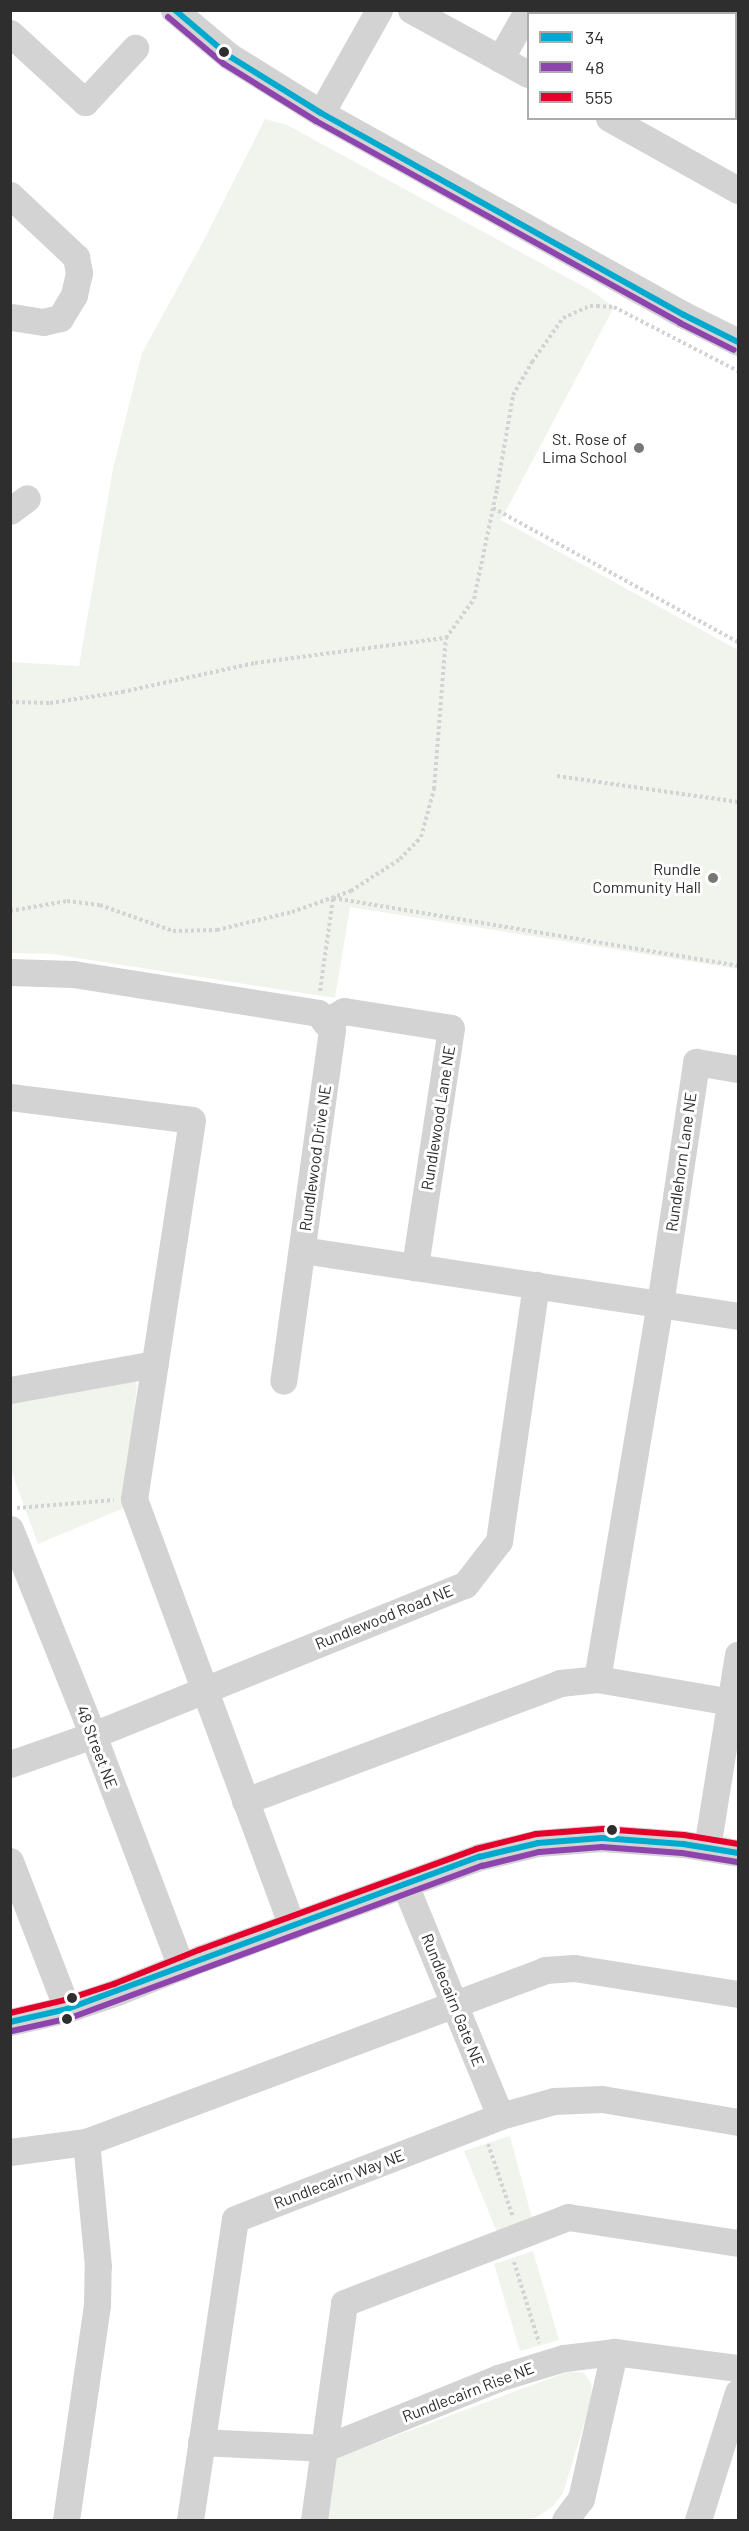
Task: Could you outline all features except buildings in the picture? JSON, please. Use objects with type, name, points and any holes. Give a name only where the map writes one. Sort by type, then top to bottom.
[{"type":"street","points":[[174,10],[230,56],[321,113],[684,315],[738,342]]},
{"type":"street","points":[[321,113],[380,10]]},
{"type":"street","points":[[411,10],[527,73]]},
{"type":"street","points":[[500,59],[528,10]]},
{"type":"street","points":[[10,33],[86,102],[135,48]]},
{"type":"street","points":[[613,120],[738,190]]},
{"type":"street","points":[[10,195],[76,257],[79,273],[74,295],[60,318],[42,322],[12,316]]},
{"type":"street","points":[[10,972],[73,974],[322,1018]]},
{"type":"street","name":"Rundlewood Lane NE","points":[[322,1018],[344,1011],[451,1028],[415,1267]]},
{"type":"street","name":"Rundlewood Drive NE","points":[[322,1018],[332,1030],[302,1250],[738,1316]]},
{"type":"street","name":"Rundlehorn Lane NE","points":[[660,1304],[696,1062],[738,1069]]},
{"type":"street","points":[[10,1097],[192,1120],[134,1499],[292,1926]]},
{"type":"street","points":[[283,1381],[302,1250]]},
{"type":"street","name":"Rundlewood Road NE","points":[[10,1764],[93,1735],[465,1585],[499,1541],[536,1285]]},
{"type":"street","points":[[597,1679],[660,1304]]},
{"type":"street","points":[[10,1390],[154,1364]]},
{"type":"street","name":"48 Street NE","points":[[10,1529],[93,1735],[181,1966]]},
{"type":"street","points":[[707,1848],[734,1702],[738,1654]]},
{"type":"street","points":[[245,1801],[560,1683],[597,1679],[734,1702]]},
{"type":"street","points":[[10,2022],[67,2009],[479,1857],[538,1842],[602,1838],[707,1848],[738,1854]]},
{"type":"street","points":[[10,1861],[16,1895],[67,2009]]},
{"type":"street","name":"Rundlecairn Gate NE","points":[[405,1885],[500,2116]]},
{"type":"street","points":[[10,2152],[86,2142],[453,2002],[544,1970],[574,1968],[738,1994]]},
{"type":"street","name":"Rundlecairn Way NE","points":[[190,2520],[235,2219],[500,2116],[554,2102],[602,2099],[738,2122]]},
{"type":"street","points":[[66,2520],[97,2305],[98,2266],[86,2142]]},
{"type":"street","points":[[314,2520],[344,2304],[568,2217],[738,2243]]},
{"type":"street","points":[[565,2520],[581,2499],[614,2352]]},
{"type":"street","name":"Rundlecairn Rise NE","points":[[201,2442],[325,2448],[498,2378],[564,2358],[614,2352],[738,2368]]},
{"type":"street","points":[[698,2520],[738,2392]]},
{"type":"path","points":[[10,911],[67,901],[100,905],[173,931],[217,930],[292,912],[333,898],[351,891],[400,859],[421,837],[434,789],[446,638],[474,599],[513,394],[563,318],[590,306],[614,307],[738,371]]},
{"type":"path","points":[[493,508],[738,642]]},
{"type":"path","points":[[10,702],[50,703],[122,692],[255,663],[446,638]]},
{"type":"path","points":[[557,776],[738,802]]},
{"type":"path","points":[[333,898],[738,966]]},
{"type":"path","points":[[322,1018],[333,898]]},
{"type":"path","points":[[10,1508],[134,1499]]},
{"type":"path","points":[[488,2144],[514,2220]]},
{"type":"path","points":[[513,2258],[540,2345]]},
{"type":"shaded area","points":[[265,119],[287,125],[592,291],[614,307],[501,520],[738,650],[738,969],[350,907],[335,998],[52,954],[11,953],[11,662],[79,666],[113,469],[142,353],[206,236]]},
{"type":"shaded area","points":[[133,1374],[137,1385],[124,1508],[38,1544],[11,1470],[11,1397]]},
{"type":"shaded area","points":[[510,2136],[532,2218],[498,2235],[464,2151]]},
{"type":"shaded area","points":[[533,2251],[559,2340],[520,2351],[494,2264]]},
{"type":"shaded area","points":[[570,2371],[584,2373],[591,2383],[592,2399],[563,2493],[553,2506],[537,2517],[528,2520],[324,2520],[333,2459]]},
{"type":"transit line","name":"34","points":[[175,10],[229,56],[321,113],[684,315],[738,342]]},
{"type":"transit line","name":"48","points":[[168,17],[224,64],[316,121],[680,323],[734,350]]},
{"type":"transit line","name":"555","points":[[10,2013],[65,2000],[114,1984],[199,1950],[476,1849],[536,1834],[603,1829],[684,1835],[738,1844]]},
{"type":"transit line","name":"34","points":[[10,2022],[67,2009],[479,1857],[538,1843],[602,1838],[683,1844],[738,1853]]},
{"type":"transit line","name":"48","points":[[12,2031],[70,2018],[482,1866],[539,1852],[602,1847],[682,1853],[737,1862]]},
{"type":"place","name":"St. Rose of Lima School","points":[[639,448]]},
{"type":"place","name":"Rundle Community Hall","points":[[713,878]]}]
